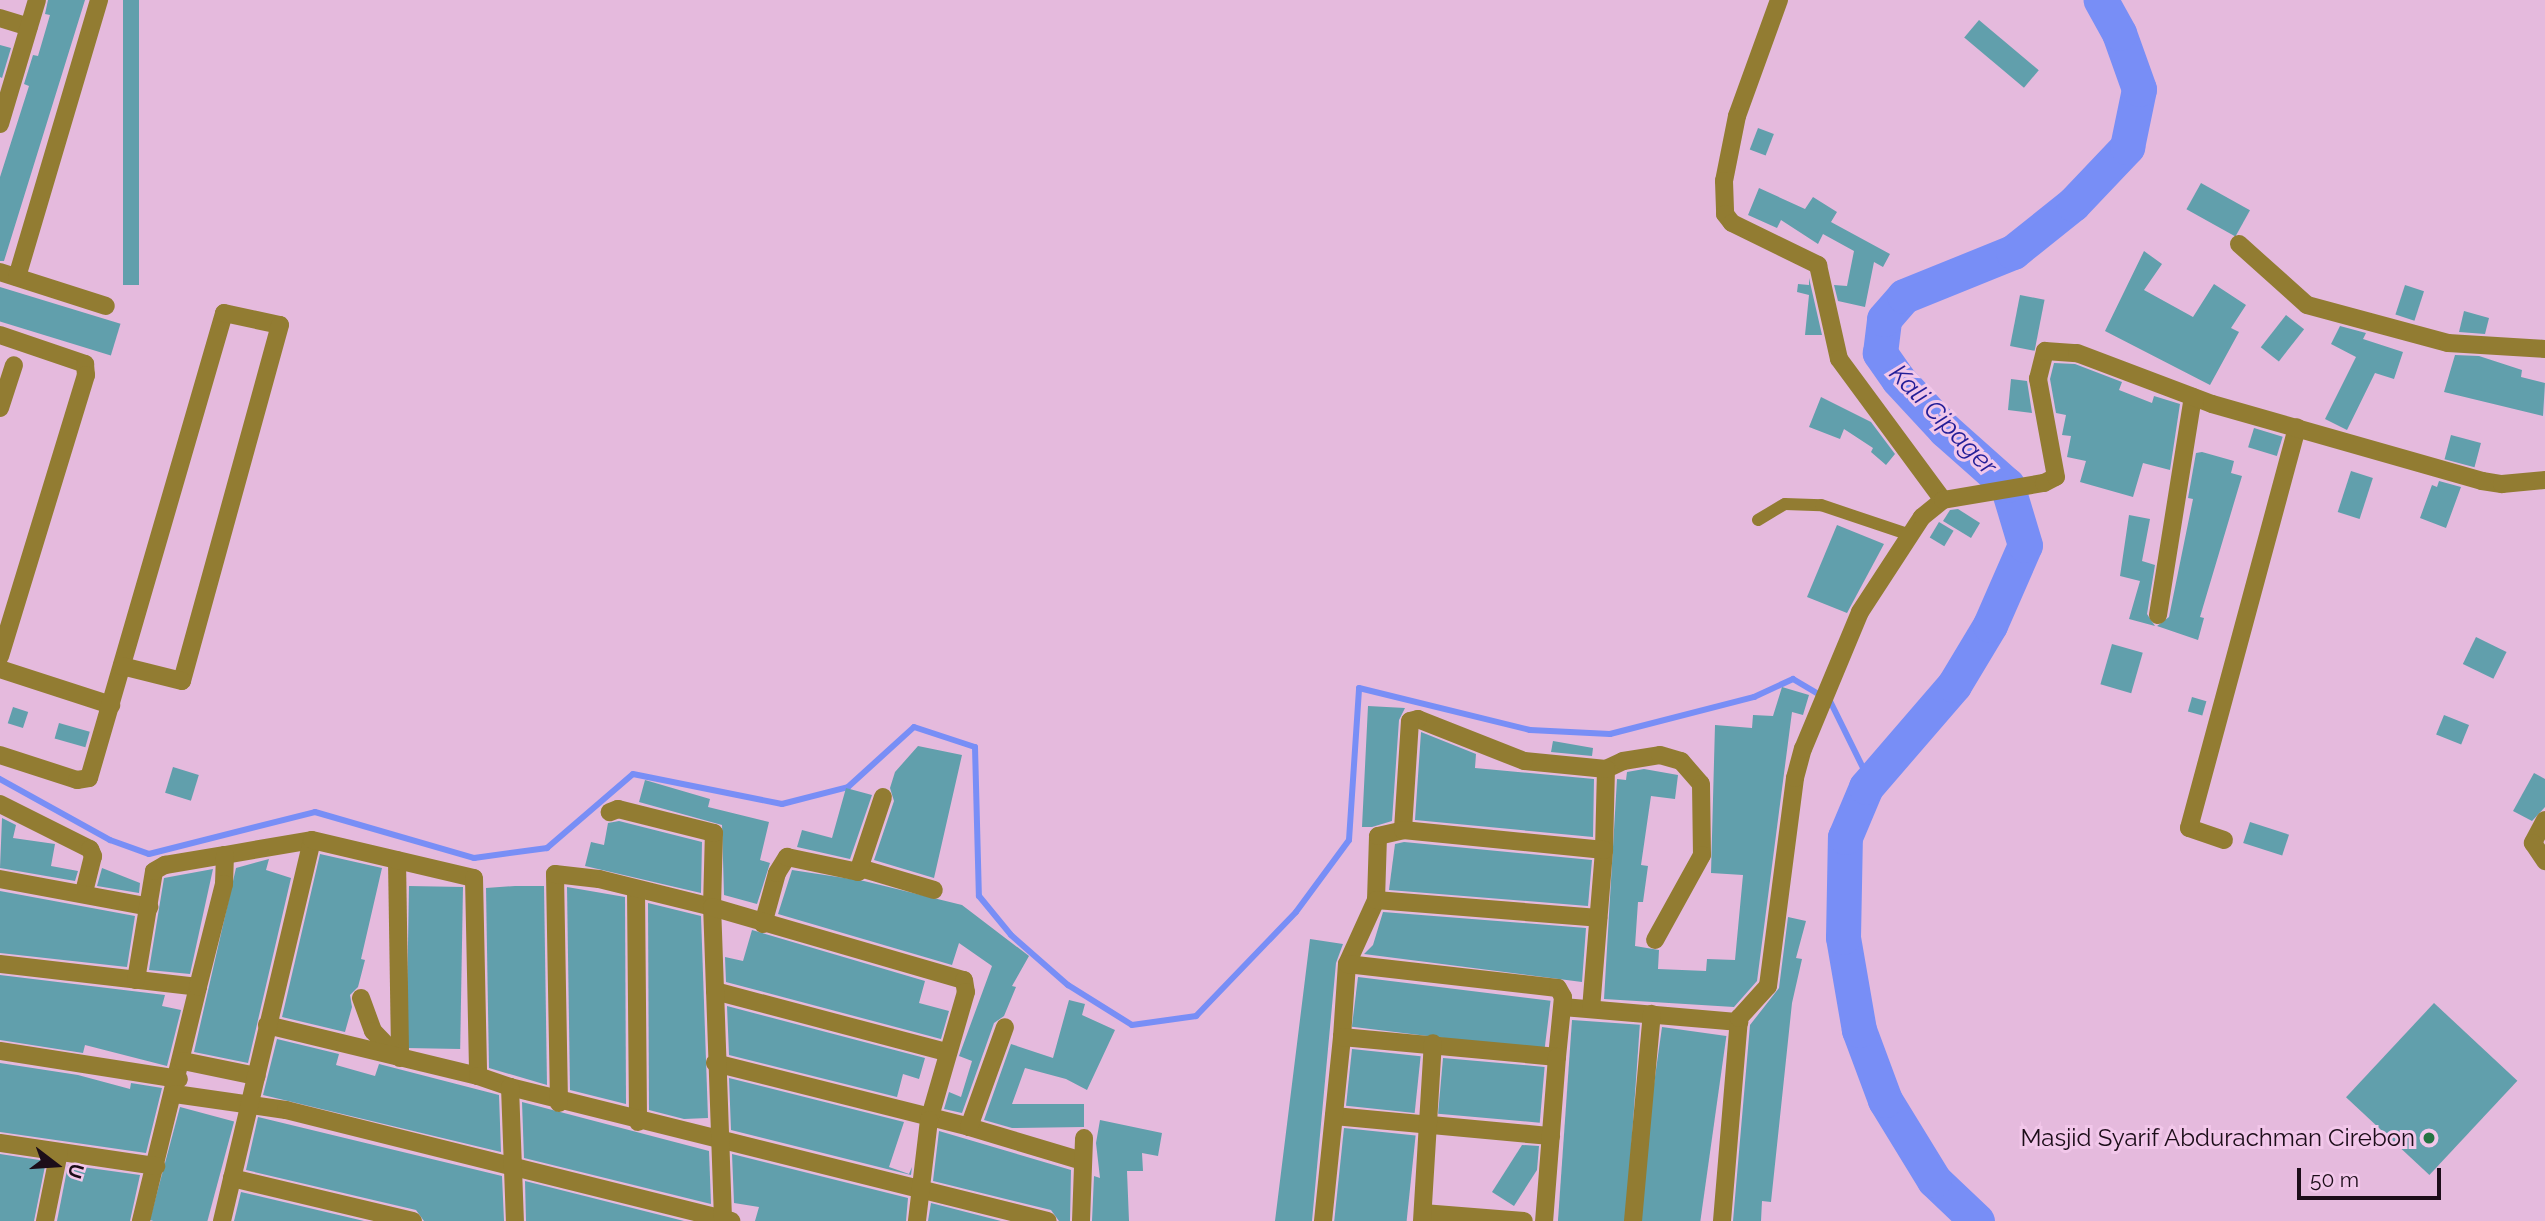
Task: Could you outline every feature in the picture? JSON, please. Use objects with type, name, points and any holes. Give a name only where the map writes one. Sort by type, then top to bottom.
[{"type":"street","points":[[0,124],[4,98],[37,0]]},
{"type":"street","points":[[99,0],[8,275],[106,306]]},
{"type":"street","points":[[1779,0],[1737,116],[1724,181],[1725,214],[1731,223],[1818,265],[1839,359],[1943,500]]},
{"type":"street","points":[[0,18],[29,27]]},
{"type":"street","points":[[2239,244],[2307,306],[2448,344],[2545,349]]},
{"type":"street","points":[[0,755],[77,780],[89,778],[224,313],[280,325],[182,681],[122,666]]},
{"type":"street","points":[[0,335],[85,364],[86,375],[0,656]]},
{"type":"street","points":[[1722,1221],[1739,1022],[1745,1006],[1768,986],[1795,778],[1820,708],[1860,611],[1907,534],[1943,500],[2053,481],[2057,472],[2038,379],[2047,349],[2117,365],[2193,397],[2482,481],[2502,484],[2545,480]]},
{"type":"street","points":[[0,408],[14,365]]},
{"type":"street","points":[[2158,615],[2193,397]]},
{"type":"street","points":[[2224,840],[2189,828],[2297,427]]},
{"type":"street","points":[[0,669],[110,705]]},
{"type":"street","points":[[1403,830],[1409,723],[1413,719],[1524,761],[1606,769],[1660,755],[1681,761],[1701,784],[1702,855],[1655,940]]},
{"type":"street","points":[[1591,1009],[1604,850],[1606,769]]},
{"type":"street","points":[[763,923],[777,873],[787,857],[854,874],[860,868],[883,797]]},
{"type":"street","points":[[0,804],[90,849],[93,856],[84,892]]},
{"type":"street","points":[[179,1078],[248,1102],[727,1220],[718,1140],[715,1063],[712,907],[714,833],[618,809],[610,812]]},
{"type":"street","points":[[2545,820],[2533,848],[2545,861]]},
{"type":"street","points":[[1323,1221],[1347,964],[1376,900],[1378,836],[1403,830],[1604,850]]},
{"type":"street","points":[[222,1221],[312,840]]},
{"type":"street","points":[[136,980],[151,880],[158,867],[312,840],[474,878],[478,1076]]},
{"type":"street","points":[[141,1221],[179,1078],[224,884],[225,855]]},
{"type":"street","points":[[397,860],[400,1058]]},
{"type":"street","points":[[860,868],[934,890]]},
{"type":"street","points":[[559,1103],[555,874],[712,907],[961,977],[966,992],[946,1052],[929,1120],[917,1221]]},
{"type":"street","points":[[0,878],[149,906]]},
{"type":"street","points":[[636,889],[638,1122]]},
{"type":"street","points":[[1376,900],[1598,918]]},
{"type":"street","points":[[0,964],[198,987]]},
{"type":"street","points":[[1347,964],[1555,987],[1563,994],[1544,1221]]},
{"type":"street","points":[[715,990],[946,1052]]},
{"type":"street","points":[[361,998],[373,1031],[400,1058]]},
{"type":"street","points":[[1563,1007],[1739,1022]]},
{"type":"street","points":[[1633,1221],[1652,1014]]},
{"type":"street","points":[[267,1025],[478,1076],[559,1103],[1048,1221]]},
{"type":"street","points":[[969,1127],[1005,1027]]},
{"type":"street","points":[[1342,1037],[1433,1043],[1557,1057]]},
{"type":"street","points":[[1433,1043],[1422,1217],[1524,1221]]},
{"type":"street","points":[[0,1051],[179,1078],[256,1076]]},
{"type":"street","points":[[715,1063],[929,1120],[969,1127],[1082,1161]]},
{"type":"street","points":[[510,1087],[515,1167],[514,1221]]},
{"type":"street","points":[[1334,1116],[1551,1136]]},
{"type":"street","points":[[1081,1221],[1084,1138]]},
{"type":"street","points":[[0,1143],[156,1166]]},
{"type":"street","points":[[45,1221],[59,1152]]},
{"type":"street","points":[[232,1178],[413,1221]]},
{"type":"lane","points":[[1758,520],[1784,504],[1821,505],[1907,534]]},
{"type":"building","points":[[48,0],[85,0],[4,261],[0,261],[0,177],[29,86],[24,84],[33,55],[38,56],[50,15],[45,14]]},
{"type":"building","points":[[123,0],[139,0],[139,285],[123,285]]},
{"type":"building","points":[[1979,20],[2039,70],[2024,88],[1964,38]]},
{"type":"building","points":[[0,45],[11,48],[2,78],[0,77]]},
{"type":"building","points":[[1758,128],[1774,134],[1766,156],[1750,149]]},
{"type":"building","points":[[2201,183],[2250,210],[2235,236],[2186,209]]},
{"type":"building","points":[[1759,188],[1805,209],[1813,197],[1837,212],[1831,222],[1890,254],[1883,267],[1874,262],[1865,307],[1838,301],[1834,285],[1847,286],[1854,251],[1823,234],[1818,244],[1781,220],[1777,228],[1748,215]]},
{"type":"building","points":[[2144,251],[2162,264],[2144,290],[2193,317],[2214,284],[2246,305],[2231,328],[2239,332],[2210,385],[2105,331]]},
{"type":"building","points":[[1809,278],[1822,335],[1805,335],[1809,295],[1797,292],[1798,284],[1809,285]]},
{"type":"building","points":[[2405,285],[2424,291],[2414,321],[2395,314]]},
{"type":"building","points":[[0,287],[120,324],[111,355],[0,322]]},
{"type":"building","points":[[2020,295],[2045,300],[2035,351],[2010,346]]},
{"type":"building","points":[[2464,311],[2489,318],[2485,334],[2459,332]]},
{"type":"building","points":[[2286,315],[2304,329],[2279,361],[2261,347]]},
{"type":"building","points":[[2340,326],[2366,333],[2363,339],[2403,352],[2394,379],[2375,373],[2347,430],[2325,419],[2356,357],[2331,344]]},
{"type":"building","points":[[2455,355],[2479,356],[2522,370],[2521,377],[2545,383],[2543,416],[2444,392]]},
{"type":"building","points":[[2054,363],[2075,364],[2122,382],[2119,390],[2152,403],[2154,396],[2180,404],[2170,470],[2143,463],[2133,497],[2080,482],[2086,461],[2067,457],[2071,436],[2062,435],[2066,415],[2056,413],[2050,379]]},
{"type":"building","points":[[2011,379],[2027,381],[2032,413],[2008,410]]},
{"type":"building","points":[[1821,397],[1871,422],[1895,454],[1886,465],[1871,452],[1873,448],[1844,429],[1840,439],[1809,427]]},
{"type":"building","points":[[2254,428],[2283,437],[2277,456],[2248,447]]},
{"type":"building","points":[[2451,435],[2481,443],[2474,467],[2445,459]]},
{"type":"building","points":[[2202,452],[2234,461],[2231,473],[2242,476],[2200,617],[2204,618],[2198,640],[2157,626],[2169,617],[2193,499],[2188,498],[2196,453]]},
{"type":"building","points":[[2351,471],[2373,478],[2360,519],[2338,512]]},
{"type":"building","points":[[2439,481],[2461,487],[2446,528],[2420,518],[2432,485],[2437,487]]},
{"type":"building","points":[[1958,509],[1980,523],[1971,538],[1943,521],[1950,510]]},
{"type":"building","points":[[2129,515],[2150,519],[2142,561],[2155,565],[2147,614],[2155,626],[2129,619],[2140,581],[2120,576]]},
{"type":"building","points":[[1939,522],[1954,531],[1944,546],[1930,537]]},
{"type":"building","points":[[1837,525],[1884,544],[1847,613],[1807,597]]},
{"type":"building","points":[[2476,637],[2507,652],[2493,679],[2463,664]]},
{"type":"building","points":[[2112,644],[2143,653],[2131,693],[2100,684]]},
{"type":"building","points":[[1782,687],[1809,695],[1803,715],[1792,712],[1757,981],[1734,1007],[1604,999],[1617,779],[1626,780],[1627,772],[1644,769],[1678,775],[1675,799],[1651,796],[1641,865],[1648,866],[1643,902],[1638,902],[1635,946],[1659,950],[1658,969],[1706,971],[1707,959],[1735,960],[1743,875],[1711,873],[1715,725],[1752,728],[1753,715],[1773,716]]},
{"type":"building","points":[[2192,697],[2206,701],[2202,716],[2188,711]]},
{"type":"building","points":[[1368,706],[1405,708],[1399,720],[1392,821],[1362,827]]},
{"type":"building","points":[[13,707],[28,712],[23,728],[8,723]]},
{"type":"building","points":[[2444,715],[2469,725],[2461,745],[2436,734]]},
{"type":"building","points":[[59,723],[90,732],[85,747],[55,738]]},
{"type":"building","points":[[1421,732],[1476,754],[1475,768],[1594,779],[1593,837],[1415,820]]},
{"type":"building","points":[[1553,741],[1593,748],[1592,756],[1551,752]]},
{"type":"building","points":[[918,746],[962,755],[934,878],[874,860],[894,801],[890,788],[895,772]]},
{"type":"building","points":[[173,767],[199,775],[191,801],[165,793]]},
{"type":"building","points":[[2534,773],[2545,779],[2545,807],[2532,821],[2513,811]]},
{"type":"building","points":[[645,780],[710,799],[708,807],[769,822],[760,860],[770,863],[757,904],[724,895],[722,825],[639,802]]},
{"type":"building","points":[[846,788],[872,795],[850,859],[797,847],[802,830],[832,838]]},
{"type":"building","points":[[2,818],[16,825],[13,838],[55,844],[51,866],[78,871],[75,881],[0,868]]},
{"type":"building","points":[[619,821],[702,842],[701,893],[585,866],[591,842],[604,845],[608,823]]},
{"type":"building","points":[[2250,822],[2289,835],[2282,856],[2243,843]]},
{"type":"building","points":[[1404,842],[1592,860],[1588,906],[1389,890],[1395,844]]},
{"type":"building","points":[[320,854],[382,868],[361,959],[365,960],[358,987],[350,995],[352,1007],[345,1032],[282,1017]]},
{"type":"building","points":[[269,859],[266,870],[291,878],[248,1063],[194,1052],[236,868]]},
{"type":"building","points":[[102,868],[140,883],[139,893],[97,886]]},
{"type":"building","points":[[213,869],[190,974],[149,970],[164,878]]},
{"type":"building","points":[[792,870],[864,881],[962,905],[1029,956],[1012,986],[1016,987],[1004,1016],[994,1023],[962,1113],[944,1109],[949,1092],[961,1097],[972,1061],[959,1056],[992,966],[959,943],[952,965],[778,914]]},
{"type":"building","points":[[409,886],[463,887],[460,1049],[406,1048]]},
{"type":"building","points":[[544,886],[547,1085],[489,1068],[486,888]]},
{"type":"building","points":[[567,887],[625,897],[626,1104],[570,1090]]},
{"type":"building","points":[[0,891],[135,916],[127,967],[0,953]]},
{"type":"building","points":[[648,903],[701,916],[708,1118],[684,1119],[649,1110]]},
{"type":"building","points":[[1383,912],[1586,928],[1582,982],[1364,954],[1373,945]]},
{"type":"building","points":[[1788,917],[1806,921],[1796,958],[1802,959],[1792,1003],[1771,1202],[1762,1201],[1761,1221],[1733,1221],[1750,1025],[1779,988]]},
{"type":"building","points":[[752,930],[925,981],[919,1003],[949,1011],[941,1039],[726,982],[725,957],[743,961]]},
{"type":"building","points":[[1310,939],[1343,944],[1336,963],[1312,1221],[1275,1221]]},
{"type":"building","points":[[0,975],[165,995],[162,1006],[181,1010],[167,1066],[85,1045],[83,1053],[0,1040]]},
{"type":"building","points":[[1358,977],[1551,1001],[1544,1050],[1352,1027]]},
{"type":"building","points":[[1069,1000],[1085,1004],[1082,1015],[1115,1030],[1087,1090],[1066,1079],[1025,1068],[1012,1104],[1084,1104],[1084,1127],[1012,1128],[984,1120],[1011,1044],[1053,1058]]},
{"type":"building","name":"Masjid Syarif Abdurachman Cirebon","points":[[2434,1003],[2517,1081],[2429,1175],[2346,1097]]},
{"type":"building","points":[[727,1006],[925,1058],[919,1079],[903,1074],[897,1097],[729,1055]]},
{"type":"building","points":[[1572,1020],[1640,1025],[1626,1221],[1558,1221]]},
{"type":"building","points":[[1662,1027],[1726,1036],[1700,1221],[1635,1220]]},
{"type":"building","points":[[277,1039],[339,1054],[336,1065],[375,1076],[379,1064],[499,1095],[501,1152],[263,1095]]},
{"type":"building","points":[[1352,1049],[1421,1056],[1415,1113],[1346,1106]]},
{"type":"building","points":[[1443,1058],[1545,1067],[1540,1123],[1438,1114]]},
{"type":"building","points":[[0,1063],[78,1075],[130,1089],[131,1083],[162,1088],[146,1153],[0,1132]]},
{"type":"building","points":[[729,1078],[904,1122],[889,1167],[909,1174],[912,1167],[911,1175],[731,1130]]},
{"type":"building","points":[[522,1102],[709,1151],[711,1204],[524,1158]]},
{"type":"building","points":[[180,1107],[234,1121],[207,1221],[150,1220]]},
{"type":"building","points":[[258,1117],[502,1176],[504,1221],[424,1221],[416,1210],[246,1170]]},
{"type":"building","points":[[1100,1120],[1162,1133],[1158,1156],[1142,1153],[1143,1171],[1127,1171],[1129,1221],[1092,1221],[1094,1176],[1100,1178],[1096,1143]]},
{"type":"building","points":[[1344,1128],[1416,1136],[1407,1221],[1334,1221]]},
{"type":"building","points":[[939,1131],[1071,1170],[1070,1221],[1059,1221],[1051,1210],[933,1181]]},
{"type":"building","points":[[1522,1145],[1539,1146],[1537,1170],[1514,1206],[1492,1192]]},
{"type":"building","points":[[0,1154],[46,1161],[34,1221],[0,1221]]},
{"type":"building","points":[[732,1154],[908,1198],[906,1221],[755,1221],[759,1207],[734,1203]]},
{"type":"building","points":[[68,1165],[140,1175],[130,1221],[57,1221]]},
{"type":"building","points":[[525,1181],[684,1221],[526,1221]]},
{"type":"building","points":[[241,1192],[364,1221],[234,1221]]},
{"type":"building","points":[[931,1203],[1001,1221],[928,1221]]},
{"type":"waterway","name":"Kali Cipager","points":[[1977,1221],[1934,1180],[1885,1100],[1859,1030],[1843,937],[1845,837],[1866,787],[1954,685],[1990,625],[2025,545],[2007,485],[1945,430],[1898,379],[1880,353],[1884,319],[1904,296],[2013,252],[2073,204],[2127,147],[2139,89],[2119,33],[2101,0]]},
{"type":"waterway","points":[[0,779],[110,840],[149,854],[315,812],[474,858],[547,848],[633,774],[782,804],[848,787],[914,727],[975,747],[979,896],[1011,935],[1068,985],[1132,1025],[1196,1016],[1296,912],[1349,840],[1359,688],[1530,730],[1610,734],[1754,697],[1793,679],[1830,701],[1870,782]]},
{"type":"place","name":"Masjid Syarif Abdurachman Cirebon","points":[[2429,1138]]}]
